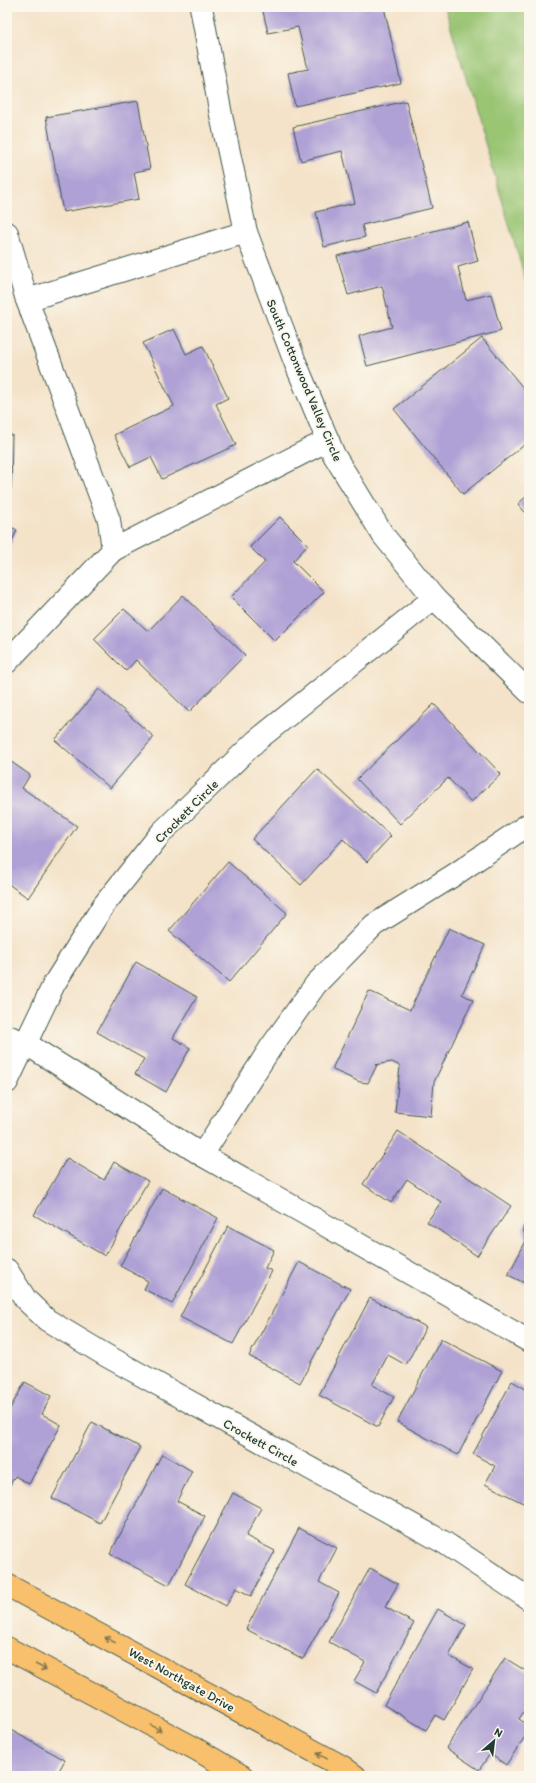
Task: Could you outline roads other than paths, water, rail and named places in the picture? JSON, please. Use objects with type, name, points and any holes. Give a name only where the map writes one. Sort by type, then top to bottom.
[{"type":"main road","name":"West Northgate Drive","points":[[7,1585],[316,1752],[355,1776]]},
{"type":"main road","points":[[7,1648],[196,1749],[242,1776]]},
{"type":"street","name":"South Cottonwood Valley Circle","points":[[201,7],[221,115],[246,232],[295,362],[334,455],[383,535],[434,598],[529,692]]},
{"type":"street","points":[[27,300],[246,232]]},
{"type":"street","points":[[7,233],[27,300],[109,520],[113,550]]},
{"type":"street","points":[[7,662],[113,550],[328,440]]},
{"type":"street","name":"Crockett Circle","points":[[7,1082],[16,1039],[54,984],[103,906],[162,832],[256,741],[434,598]]},
{"type":"street","points":[[202,1155],[271,1047],[316,984],[369,930],[374,925],[454,875],[529,824]]},
{"type":"street","points":[[16,1039],[202,1155],[529,1341]]},
{"type":"street","name":"Crockett Circle","points":[[7,1270],[26,1300],[47,1320],[107,1356],[445,1543],[529,1599]]}]
